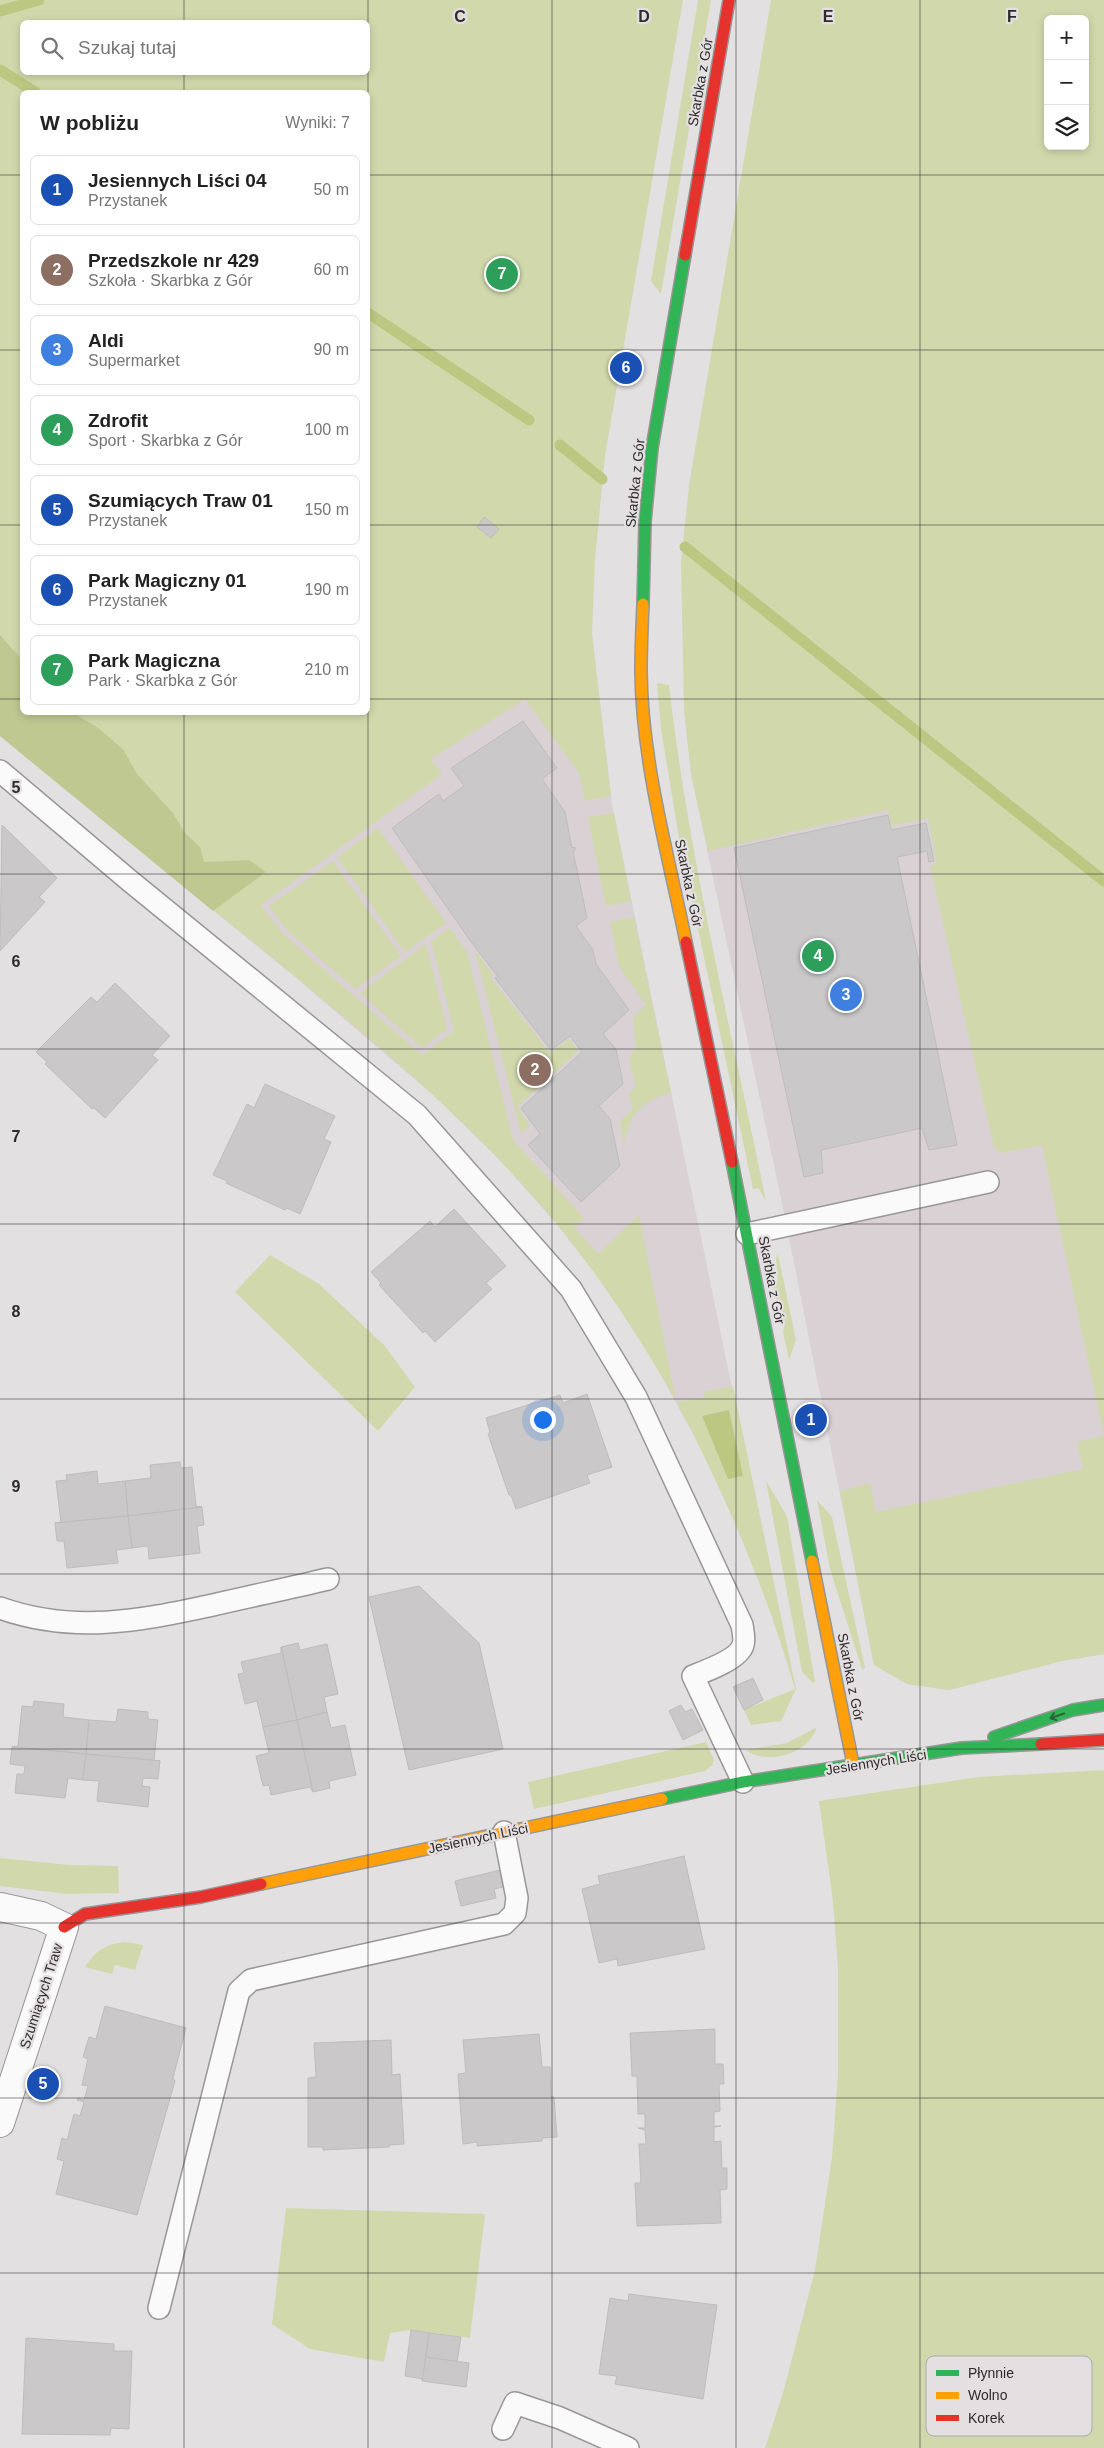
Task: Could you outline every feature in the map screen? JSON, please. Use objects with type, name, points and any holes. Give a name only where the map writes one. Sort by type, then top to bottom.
[{"type":"street","name":"Skarbka z Gór","points":[[729,0],[652,448],[644,532],[641,673],[645,720],[656,795],[854,1764]]},
{"type":"street","name":"Jesiennych Liści","points":[[962,1748],[1073,1710],[1104,1705]]},
{"type":"street","name":"Jesiennych Liści","points":[[64,1927],[85,1914],[97,1911],[201,1897],[743,1782],[962,1748],[1104,1740]]},
{"type":"street","points":[[0,1907],[41,1916],[64,1927]]},
{"type":"street","name":"Szumiących Traw","points":[[0,2123],[64,1927]]},
{"type":"lane","points":[[0,771],[130,881],[417,1115],[571,1289],[617,1361],[636,1397],[742,1625],[744,1638],[740,1651],[722,1664],[693,1676],[743,1782]]},
{"type":"lane","points":[[747,1234],[988,1182]]},
{"type":"lane","points":[[0,1608],[48,1621],[94,1624],[174,1613],[328,1579]]},
{"type":"lane","points":[[159,2308],[239,1991],[251,1980],[504,1924],[515,1912],[517,1898],[504,1832]]},
{"type":"lane","points":[[503,2429],[514,2403],[560,2418],[628,2448]]},
{"type":"shaded area","points":[[0,0],[683,0],[605,456],[595,560],[592,634],[611,796],[585,801],[579,773],[525,699],[431,759],[442,774],[261,905],[282,933],[422,1055],[454,1031],[431,941],[450,928],[467,952],[513,1140],[584,1218],[574,1227],[598,1254],[639,1215],[676,1401],[634,1331],[588,1265],[555,1222],[486,1146],[372,1041],[0,736]]},
{"type":"shaded area","points":[[698,0],[711,0],[661,294],[651,281]]},
{"type":"shaded area","points":[[771,0],[1104,0],[1104,1436],[1042,1145],[1002,1153],[994,1147],[930,866],[937,864],[928,818],[891,826],[888,810],[708,851],[691,774],[684,709],[681,563],[689,485]]},
{"type":"shaded area","points":[[592,634],[612,805],[759,1519],[736,1524],[707,1460],[646,1348],[608,1290],[555,1222],[497,1157],[432,1094],[295,977],[214,911]]},
{"type":"shaded area","points":[[0,635],[20,658],[20,715],[76,715],[97,727],[123,749],[137,774],[173,813],[184,832],[200,847],[204,862],[249,860],[266,872],[213,911],[0,736]]},
{"type":"shaded area","points":[[657,683],[669,685],[677,750],[699,879],[766,1201],[758,1188],[753,1189],[684,863],[686,854],[681,850],[661,729]]},
{"type":"shaded area","points":[[684,709],[1027,834],[1104,1200],[1104,1654],[1062,1661],[949,1690],[907,1684],[874,1665],[783,1208],[691,774]]},
{"type":"shaded area","points":[[614,813],[631,901],[606,906],[588,817]]},
{"type":"shaded area","points":[[378,828],[446,923],[405,952],[337,857]]},
{"type":"shaded area","points":[[333,861],[401,956],[355,989],[286,929],[269,906]]},
{"type":"shaded area","points":[[634,917],[671,1093],[652,1100],[638,1110],[629,1125],[624,1145],[620,1121],[633,1109],[629,1093],[636,1087],[629,1057],[636,1048],[633,1017],[646,1005],[619,966],[610,922]]},
{"type":"shaded area","points":[[426,944],[447,1029],[422,1048],[360,993]]},
{"type":"shaded area","points":[[475,950],[493,975],[491,978],[550,1053],[569,1039],[578,1051],[517,1107],[530,1125],[521,1133]]},
{"type":"shaded area","points":[[778,1254],[796,1340],[789,1360],[783,1331],[785,1325],[780,1317],[773,1285],[773,1282],[778,1281],[776,1259]]},
{"type":"shaded area","points":[[270,1255],[319,1284],[384,1345],[415,1387],[378,1431],[235,1292]]},
{"type":"shaded area","points":[[733,1386],[796,1689],[781,1721],[751,1725],[744,1710],[795,1689],[758,1579],[712,1472],[677,1402],[705,1398],[704,1392]],"holes":[[[729,1410],[743,1476],[728,1479],[702,1416]]]},
{"type":"shaded area","points":[[729,1410],[743,1476],[728,1479],[702,1416]]},
{"type":"shaded area","points":[[1104,1436],[1104,1654],[1062,1661],[949,1690],[907,1684],[874,1665],[840,1491],[870,1483],[876,1512],[1083,1469],[1077,1442]]},
{"type":"shaded area","points":[[766,1481],[787,1516],[815,1682],[813,1683],[802,1672]]},
{"type":"shaded area","points":[[817,1500],[832,1517],[865,1668],[862,1669],[830,1569]]},
{"type":"shaded area","points":[[817,1727],[803,1747],[787,1754],[769,1757],[752,1754],[745,1750],[787,1743]]},
{"type":"shaded area","points":[[706,1742],[714,1760],[712,1765],[705,1771],[534,1809],[528,1782]]},
{"type":"shaded area","points":[[1104,1770],[1104,2448],[765,2448],[783,2393],[815,2270],[832,2157],[838,2075],[838,1969],[833,1901],[819,1801],[978,1777]]},
{"type":"shaded area","points":[[0,1858],[69,1865],[118,1866],[119,1893],[68,1894],[0,1886]]},
{"type":"shaded area","points":[[125,1942],[143,1945],[135,1970],[115,1965],[112,1974],[85,1967],[97,1952],[112,1944]]},
{"type":"shaded area","points":[[286,2208],[485,2214],[470,2338],[411,2330],[390,2333],[384,2362],[310,2349],[272,2324]]},
{"type":"building","points":[[484,517],[499,529],[491,538],[477,527]]},
{"type":"building","points":[[523,721],[557,768],[542,779],[565,812],[572,848],[575,847],[573,851],[587,918],[576,926],[593,950],[596,964],[629,1010],[603,1034],[616,1049],[623,1084],[599,1106],[610,1119],[620,1166],[581,1202],[528,1145],[540,1134],[521,1108],[582,1052],[570,1036],[551,1050],[495,978],[498,977],[469,939],[392,828],[439,794],[443,801],[464,786],[451,768]]},
{"type":"building","points":[[888,815],[891,830],[926,823],[934,861],[929,862],[927,851],[897,857],[957,1145],[929,1150],[922,1128],[821,1150],[823,1173],[804,1177],[734,848]]},
{"type":"building","points":[[2,825],[57,878],[39,897],[45,902],[0,951]]},
{"type":"building","points":[[115,983],[170,1036],[152,1055],[158,1060],[105,1118],[94,1108],[92,1109],[45,1064],[47,1062],[36,1052],[91,997],[97,1002]]},
{"type":"building","points":[[265,1084],[335,1116],[324,1139],[331,1142],[300,1214],[287,1208],[285,1210],[226,1183],[227,1181],[213,1175],[247,1104],[254,1108]]},
{"type":"building","points":[[454,1209],[506,1266],[486,1283],[492,1289],[435,1342],[425,1331],[423,1333],[379,1285],[381,1283],[371,1272],[430,1221],[435,1227]]},
{"type":"building","points":[[587,1394],[612,1467],[587,1475],[590,1483],[516,1509],[511,1495],[509,1495],[488,1434],[490,1432],[486,1418],[560,1395],[563,1403]]},
{"type":"building","points":[[180,1462],[181,1468],[192,1467],[196,1506],[202,1507],[128,1516],[125,1481],[151,1478],[150,1465]]},
{"type":"building","points":[[97,1471],[98,1484],[125,1481],[128,1516],[55,1523],[61,1522],[56,1481],[67,1480],[66,1475]]},
{"type":"building","points":[[202,1507],[204,1525],[197,1526],[200,1553],[149,1559],[148,1546],[132,1548],[128,1516]]},
{"type":"building","points":[[128,1516],[132,1548],[116,1550],[118,1563],[67,1568],[64,1541],[57,1541],[55,1523]]},
{"type":"building","points":[[419,1586],[479,1643],[503,1749],[409,1770],[369,1597]]},
{"type":"building","points":[[298,1643],[300,1650],[327,1644],[338,1694],[324,1697],[327,1712],[297,1720],[281,1647]]},
{"type":"building","points":[[281,1647],[297,1720],[263,1727],[257,1701],[245,1704],[238,1674],[244,1673],[241,1662],[281,1653]]},
{"type":"building","points":[[753,1678],[763,1700],[744,1710],[733,1687]]},
{"type":"building","points":[[34,1701],[64,1704],[63,1717],[89,1720],[86,1754],[12,1747],[18,1746],[22,1706],[33,1707]]},
{"type":"building","points":[[681,1705],[685,1712],[692,1709],[703,1730],[683,1740],[669,1711]]},
{"type":"building","points":[[118,1709],[148,1712],[148,1719],[158,1720],[154,1760],[160,1761],[86,1754],[89,1720],[116,1722]]},
{"type":"building","points":[[327,1712],[331,1728],[345,1725],[356,1775],[329,1781],[330,1788],[313,1792],[297,1720]]},
{"type":"building","points":[[297,1720],[313,1792],[310,1787],[271,1795],[269,1785],[263,1786],[256,1756],[269,1753],[263,1727]]},
{"type":"building","points":[[12,1747],[86,1754],[83,1780],[68,1778],[65,1798],[15,1793],[17,1774],[24,1774],[25,1766],[10,1764]]},
{"type":"building","points":[[86,1754],[160,1761],[158,1779],[143,1778],[142,1786],[150,1787],[148,1807],[97,1801],[99,1781],[83,1780]]},
{"type":"building","points":[[684,1856],[705,1949],[618,1966],[617,1959],[599,1963],[582,1889],[600,1884],[598,1876]]},
{"type":"building","points":[[500,1870],[503,1887],[494,1889],[496,1898],[461,1906],[455,1881]]},
{"type":"building","points":[[105,2006],[186,2028],[173,2078],[175,2081],[137,2215],[56,2194],[64,2161],[57,2159],[62,2138],[67,2140],[74,2114],[80,2116],[84,2102],[77,2100],[78,2098],[84,2100],[88,2086],[82,2085],[88,2059],[83,2057],[89,2037],[96,2039]]},
{"type":"building","points":[[715,2029],[715,2064],[723,2064],[724,2084],[719,2084],[720,2111],[714,2112],[714,2126],[721,2126],[714,2127],[714,2142],[721,2141],[722,2168],[727,2168],[727,2189],[720,2190],[721,2223],[637,2226],[635,2183],[641,2183],[639,2144],[646,2144],[645,2130],[638,2128],[645,2128],[645,2114],[638,2114],[637,2076],[632,2076],[630,2033]]},
{"type":"building","points":[[539,2034],[542,2067],[550,2067],[551,2097],[554,2097],[557,2137],[542,2138],[542,2141],[477,2146],[477,2142],[463,2144],[458,2074],[466,2073],[463,2040]]},
{"type":"building","points":[[391,2040],[392,2075],[400,2074],[404,2144],[389,2145],[389,2147],[323,2150],[323,2147],[308,2147],[308,2078],[316,2077],[314,2043]]},
{"type":"building","points":[[629,2294],[717,2305],[703,2399],[615,2384],[617,2376],[599,2374],[610,2298],[628,2301]]},
{"type":"building","points":[[411,2330],[429,2333],[423,2379],[405,2376]]},
{"type":"building","points":[[429,2333],[461,2337],[457,2362],[426,2357]]},
{"type":"building","points":[[26,2338],[114,2344],[114,2351],[132,2351],[129,2429],[111,2428],[110,2435],[22,2434]]},
{"type":"building","points":[[426,2357],[469,2363],[466,2387],[422,2381]]},
{"type":"waterway","points":[[0,11],[39,0]]},
{"type":"waterway","points":[[0,70],[32,90]]},
{"type":"waterway","points":[[370,314],[529,420]]},
{"type":"waterway","points":[[560,445],[602,479]]},
{"type":"waterway","points":[[685,547],[1104,881]]},
{"type":"traffic: fast","points":[[643,604],[645,522],[652,448],[685,255]]},
{"type":"traffic: fast","points":[[732,1162],[812,1561]]},
{"type":"traffic: fast","points":[[994,1737],[1073,1710],[1104,1705]]},
{"type":"traffic: fast","points":[[662,1799],[743,1782],[962,1748],[1041,1744]]},
{"type":"traffic: slow","points":[[643,604],[641,672],[646,740],[657,808],[686,942]]},
{"type":"traffic: slow","points":[[812,1561],[853,1764]]},
{"type":"traffic: slow","points":[[261,1884],[662,1799]]},
{"type":"traffic: jam","points":[[685,255],[729,0]]},
{"type":"traffic: jam","points":[[686,942],[732,1162]]},
{"type":"traffic: jam","points":[[1041,1744],[1104,1740]]},
{"type":"traffic: jam","points":[[64,1927],[85,1914],[201,1897],[261,1884]]},
{"type":"place","name":"Park Magiczna","points":[[502,274]]},
{"type":"place","name":"Park Magiczny 01","points":[[626,368]]},
{"type":"place","name":"Zdrofit","points":[[818,956]]},
{"type":"place","name":"Aldi","points":[[846,995]]},
{"type":"place","name":"Przedszkole nr 429","points":[[535,1070]]},
{"type":"place","name":"Jesiennych Liści 04","points":[[811,1420]]},
{"type":"place","name":"Szumiących Traw 01","points":[[43,2084]]}]
